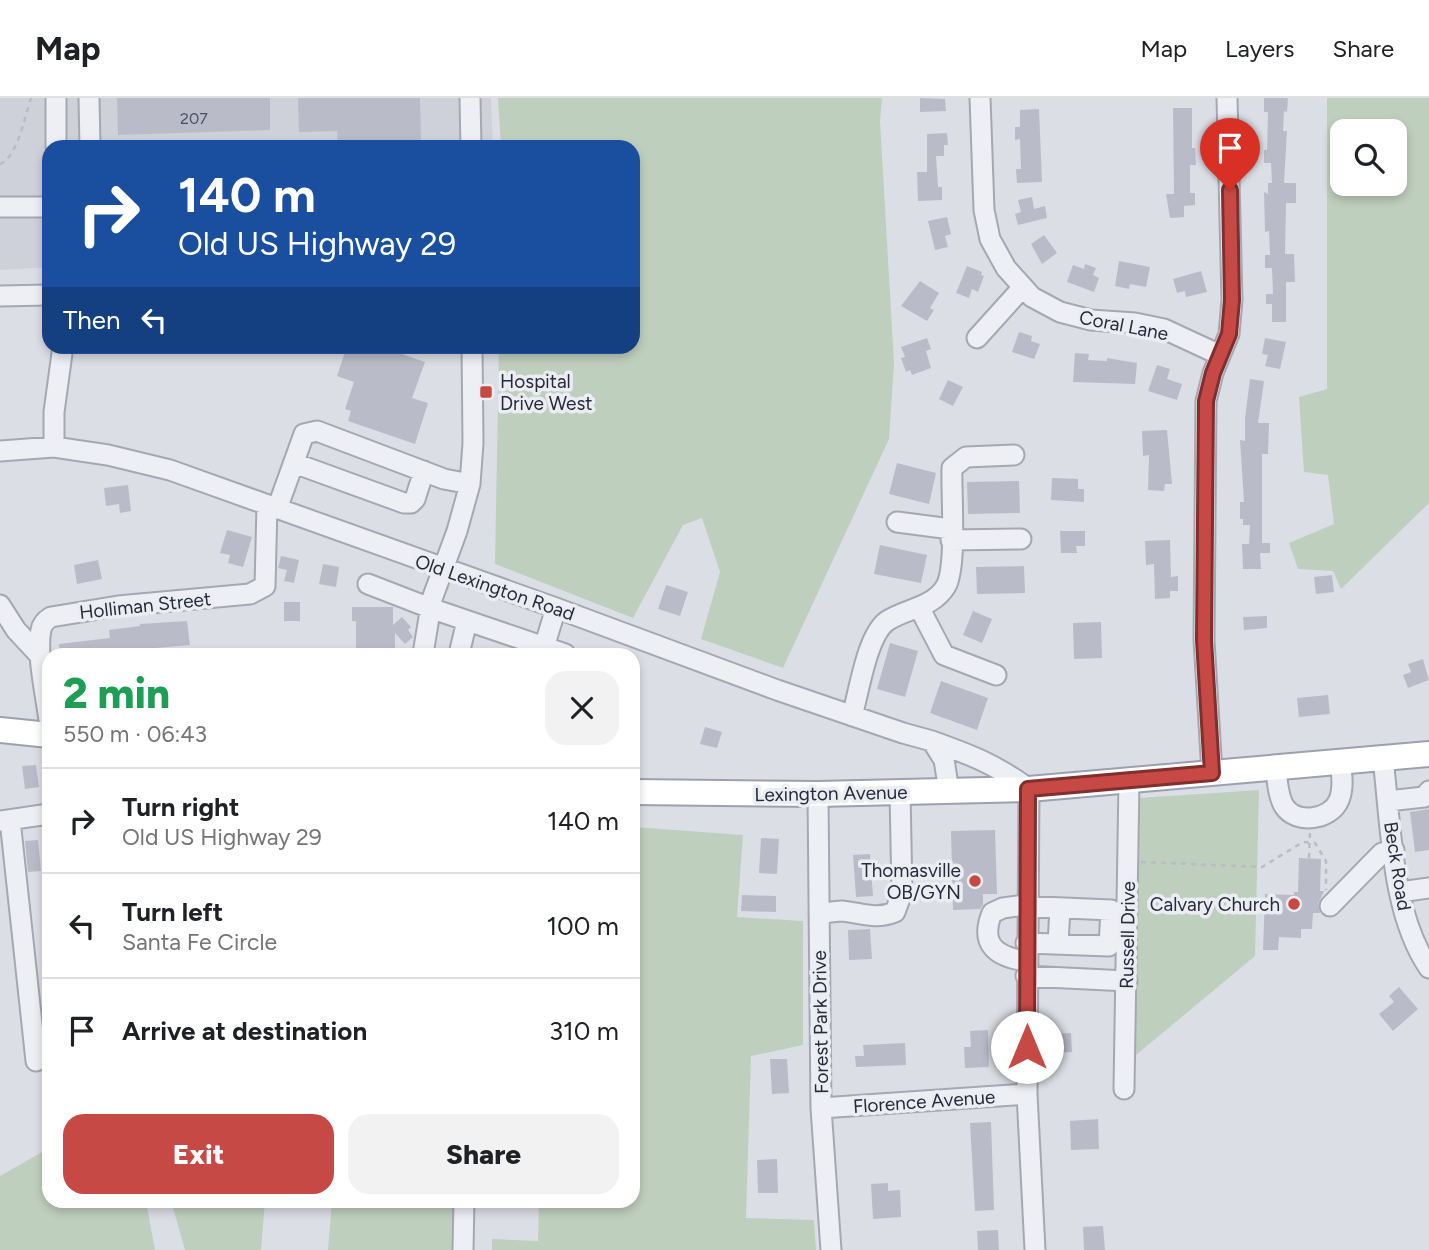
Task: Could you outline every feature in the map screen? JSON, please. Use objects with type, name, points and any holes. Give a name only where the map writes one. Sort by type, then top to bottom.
[{"type":"main road","points":[[0,730],[42,734]]},
{"type":"main road","name":"Lexington Avenue","points":[[640,792],[817,794],[1028,789],[1429,754]]},
{"type":"street","points":[[56,98],[56,140]]},
{"type":"street","points":[[89,98],[90,140]]},
{"type":"street","points":[[470,98],[471,140]]},
{"type":"street","name":"Coral Lane","points":[[980,98],[984,210],[990,239],[1006,268],[1032,297],[1059,312],[1091,320],[1135,323],[1164,329],[1220,355]]},
{"type":"street","points":[[1212,773],[1204,640],[1206,401],[1213,373],[1229,334],[1232,300],[1227,98]]},
{"type":"street","points":[[0,207],[42,207]]},
{"type":"street","points":[[977,338],[1023,287]]},
{"type":"street","points":[[0,296],[42,295]]},
{"type":"street","points":[[54,447],[54,412],[62,354]]},
{"type":"street","points":[[424,648],[430,608],[470,484],[473,432],[472,354]]},
{"type":"street","name":"Holliman Street","points":[[42,658],[41,628],[51,617],[118,606],[250,594],[265,586],[272,507],[294,463],[304,434],[317,431],[424,471]]},
{"type":"street","name":"Old Lexington Road","points":[[0,451],[54,447],[108,455],[170,470],[852,716],[932,741],[1000,768],[1028,789]]},
{"type":"street","points":[[852,716],[876,632],[887,621],[937,597],[947,583],[951,565],[952,468],[965,457],[1014,455]]},
{"type":"street","points":[[294,463],[404,503],[411,503],[415,499],[424,471],[470,484]]},
{"type":"street","points":[[897,522],[951,535],[1021,539]]},
{"type":"street","points":[[368,583],[536,648]]},
{"type":"street","points":[[0,605],[16,630],[42,658]]},
{"type":"street","points":[[919,607],[944,655],[996,676]]},
{"type":"street","points":[[544,648],[556,608]]},
{"type":"street","points":[[460,648],[467,621]]},
{"type":"street","points":[[505,648],[508,635]]},
{"type":"street","points":[[932,741],[944,760],[949,790]]},
{"type":"street","name":"Beck Road","points":[[1383,759],[1401,905],[1412,935],[1429,968]]},
{"type":"street","points":[[1276,768],[1283,805],[1300,817],[1320,817],[1333,810],[1338,803],[1342,780],[1340,762]]},
{"type":"street","name":"Russell Drive","points":[[1124,1089],[1129,780]]},
{"type":"street","points":[[1028,789],[1027,1094],[1035,1250]]},
{"type":"street","points":[[1388,801],[1424,797],[1429,791]]},
{"type":"street","points":[[819,914],[841,911],[872,917],[895,912],[902,893],[900,792]]},
{"type":"street","name":"Forest Park Drive","points":[[817,794],[821,1108],[831,1250]]},
{"type":"street","points":[[36,1061],[5,820],[42,815]]},
{"type":"street","points":[[1332,903],[1382,853],[1394,850]]},
{"type":"street","points":[[1400,892],[1429,888]]},
{"type":"street","points":[[1026,960],[1058,944],[1109,946],[1111,910],[1027,906],[1003,908],[992,914],[987,932],[990,943],[1006,958],[1127,981]]},
{"type":"street","points":[[1058,944],[1060,908]]},
{"type":"street","name":"Florence Avenue","points":[[821,1108],[1027,1094]]},
{"type":"street","points":[[463,1250],[464,1208]]},
{"type":"path","points":[[0,164],[8,161],[14,151],[32,98]]},
{"type":"path","points":[[1128,862],[1262,867],[1303,842],[1315,843],[1326,861],[1325,887],[1332,903]]},
{"type":"path","points":[[1309,843],[1309,858]]},
{"type":"shaded area","points":[[0,98],[491,98],[493,140],[42,140],[42,267],[0,270]]},
{"type":"green space","points":[[498,98],[882,98],[880,121],[894,363],[889,439],[783,668],[701,639],[720,572],[702,518],[683,525],[633,618],[495,564],[499,354],[640,354],[640,140],[501,140]]},
{"type":"green space","points":[[1327,98],[1429,98],[1429,503],[1341,589],[1333,571],[1298,569],[1289,543],[1334,524],[1328,475],[1304,472],[1299,397],[1327,389]]},
{"type":"green space","points":[[1259,790],[1255,956],[1130,1060],[1139,798]]},
{"type":"green space","points":[[640,827],[743,835],[737,917],[803,921],[803,1045],[751,1056],[746,1218],[814,1220],[816,1250],[492,1250],[492,1239],[538,1241],[539,1208],[640,1208]]},
{"type":"green space","points":[[42,1152],[42,1208],[147,1208],[155,1250],[0,1250],[0,1176]]},
{"type":"green space","points":[[173,1208],[264,1208],[261,1250],[185,1250]]},
{"type":"green space","points":[[331,1208],[454,1208],[453,1250],[328,1250]]},
{"type":"building","points":[[117,98],[270,98],[270,130],[118,135]]},
{"type":"building","points":[[298,98],[420,98],[421,140],[338,140],[337,131],[299,132]]},
{"type":"building","points":[[920,98],[945,99],[946,111],[920,112]]},
{"type":"building","points":[[1264,98],[1288,98],[1283,131],[1287,131],[1284,183],[1296,183],[1296,203],[1286,203],[1285,254],[1294,254],[1295,282],[1286,282],[1286,322],[1272,322],[1272,304],[1266,304],[1266,294],[1273,294],[1272,268],[1265,268],[1265,255],[1270,255],[1269,231],[1265,232],[1264,192],[1268,194],[1268,183],[1272,183],[1271,163],[1264,163],[1268,112],[1264,112]]},
{"type":"building","points":[[1173,108],[1192,108],[1192,148],[1195,148],[1196,165],[1190,165],[1190,193],[1195,193],[1195,205],[1184,206],[1184,217],[1170,218],[1166,194],[1174,194]]},
{"type":"building","points":[[1039,109],[1042,182],[1017,183],[1016,169],[1021,169],[1020,139],[1015,140],[1015,127],[1020,127],[1020,110]]},
{"type":"building","points":[[947,133],[948,145],[944,145],[944,156],[936,156],[938,187],[942,187],[942,200],[918,201],[917,172],[927,172],[927,134]]},
{"type":"building","points":[[1032,197],[1034,209],[1045,206],[1047,218],[1018,225],[1015,214],[1021,212],[1018,200]]},
{"type":"building","points":[[947,217],[951,234],[945,236],[948,247],[935,250],[928,221]]},
{"type":"building","points":[[1044,235],[1057,253],[1042,264],[1031,244]]},
{"type":"building","points":[[1119,261],[1150,267],[1146,287],[1130,284],[1129,289],[1115,286]]},
{"type":"building","points":[[1085,264],[1096,268],[1093,275],[1099,278],[1094,292],[1067,282],[1073,265],[1084,269]]},
{"type":"building","points":[[967,266],[982,272],[981,275],[984,276],[978,292],[972,289],[969,298],[956,293]]},
{"type":"building","points":[[1201,271],[1207,292],[1186,297],[1185,291],[1177,293],[1173,279]]},
{"type":"building","points":[[920,281],[939,293],[930,308],[934,310],[927,321],[901,306]]},
{"type":"building","points":[[1019,332],[1032,336],[1031,341],[1040,344],[1034,359],[1012,352]]},
{"type":"building","points":[[927,338],[931,349],[926,351],[931,368],[912,375],[910,370],[906,372],[901,358],[905,357],[901,347]]},
{"type":"building","points":[[1265,338],[1286,342],[1280,369],[1265,366],[1268,355],[1262,354]]},
{"type":"building","points":[[1075,353],[1089,354],[1088,360],[1107,361],[1107,358],[1137,363],[1135,384],[1073,382]]},
{"type":"building","points":[[344,354],[402,354],[425,362],[412,398],[428,403],[415,444],[348,421],[351,411],[345,409],[354,382],[337,376]]},
{"type":"building","points":[[1157,365],[1170,369],[1167,379],[1182,384],[1177,400],[1148,391]]},
{"type":"building","points":[[1250,379],[1264,381],[1258,423],[1269,423],[1268,454],[1262,454],[1262,543],[1270,543],[1270,553],[1260,553],[1261,569],[1243,569],[1242,544],[1249,544],[1250,525],[1243,525],[1243,519],[1240,519],[1240,502],[1244,502],[1240,440],[1245,441]]},
{"type":"building","points":[[948,380],[963,387],[953,406],[939,399]]},
{"type":"building","points":[[1167,430],[1172,484],[1165,484],[1164,491],[1148,490],[1149,455],[1143,456],[1142,431]]},
{"type":"building","points":[[897,463],[936,473],[929,504],[889,494]]},
{"type":"building","points":[[1052,478],[1078,479],[1078,489],[1084,489],[1084,502],[1051,500]]},
{"type":"building","points":[[1019,481],[1020,513],[968,514],[967,482]]},
{"type":"building","points":[[128,485],[131,511],[120,513],[119,504],[106,506],[104,488]]},
{"type":"building","points":[[227,530],[252,537],[243,567],[228,563],[230,555],[220,553]]},
{"type":"building","points":[[1060,531],[1085,531],[1085,546],[1076,546],[1077,553],[1061,553]]},
{"type":"building","points":[[1170,540],[1171,577],[1178,576],[1178,591],[1170,591],[1170,598],[1155,599],[1154,564],[1146,565],[1145,541]]},
{"type":"building","points":[[880,545],[927,555],[921,583],[874,574]]},
{"type":"building","points":[[281,556],[299,560],[294,583],[284,581],[287,570],[278,568]]},
{"type":"building","points":[[98,560],[102,579],[77,584],[74,565]]},
{"type":"building","points":[[323,564],[339,567],[336,587],[319,584]]},
{"type":"building","points":[[1024,566],[1025,593],[977,594],[976,567]]},
{"type":"building","points":[[1332,575],[1334,592],[1316,594],[1314,577]]},
{"type":"building","points":[[666,585],[688,592],[680,616],[658,609]]},
{"type":"building","points":[[284,602],[300,602],[300,621],[284,621]]},
{"type":"building","points":[[352,607],[393,607],[393,625],[402,617],[411,627],[408,630],[413,637],[405,644],[395,633],[395,648],[356,648],[356,621],[352,621]]},
{"type":"building","points":[[973,611],[992,619],[982,643],[963,635]]},
{"type":"building","points":[[1267,616],[1267,628],[1244,630],[1243,617]]},
{"type":"building","points":[[187,621],[190,645],[156,648],[59,648],[59,644],[110,638],[109,630],[140,624]]},
{"type":"building","points":[[1101,622],[1102,658],[1074,659],[1073,623]]},
{"type":"building","points":[[890,643],[918,651],[905,697],[877,689]]},
{"type":"building","points":[[1423,659],[1429,680],[1408,688],[1403,675],[1411,672],[1408,664]]},
{"type":"building","points":[[941,681],[988,698],[977,730],[930,713]]},
{"type":"building","points":[[1328,695],[1330,714],[1299,717],[1297,698]]},
{"type":"building","points":[[705,727],[722,732],[717,748],[700,744]]},
{"type":"building","points":[[36,765],[39,787],[25,789],[22,766]]},
{"type":"building","points":[[1429,809],[1429,850],[1415,852],[1410,812]]},
{"type":"building","name":"Thomasville OB/GYN","points":[[995,830],[997,894],[983,894],[983,905],[980,909],[953,910],[951,831]]},
{"type":"building","points":[[761,838],[779,839],[777,874],[759,873]]},
{"type":"building","points":[[38,840],[41,871],[28,872],[25,841]]},
{"type":"building","points":[[870,854],[873,896],[856,897],[853,855]]},
{"type":"building","name":"Calvary Church","points":[[1299,858],[1321,859],[1320,891],[1324,891],[1318,904],[1320,913],[1313,913],[1312,929],[1301,929],[1301,938],[1279,937],[1278,950],[1263,950],[1265,894],[1294,895],[1294,892],[1298,892]]},
{"type":"building","points":[[742,895],[776,896],[776,912],[741,911]]},
{"type":"building","points":[[870,929],[872,959],[849,960],[848,930]]},
{"type":"building","points":[[1399,987],[1418,1009],[1393,1031],[1379,1014],[1394,1002],[1389,996]]},
{"type":"building","points":[[988,1030],[989,1067],[965,1068],[964,1047],[971,1047],[970,1031]]},
{"type":"building","points":[[1071,1033],[1072,1052],[1049,1053],[1048,1034]]},
{"type":"building","points":[[905,1043],[906,1065],[856,1067],[855,1056],[864,1056],[863,1045]]},
{"type":"building","points":[[770,1059],[787,1059],[789,1093],[772,1094]]},
{"type":"building","points":[[1098,1119],[1099,1149],[1071,1150],[1070,1121]]},
{"type":"building","points":[[991,1122],[994,1210],[975,1211],[970,1123]]},
{"type":"building","points":[[777,1159],[778,1193],[758,1193],[757,1160]]},
{"type":"building","points":[[888,1183],[888,1191],[900,1190],[901,1217],[873,1219],[871,1184]]},
{"type":"building","points":[[1103,1226],[1105,1250],[1084,1250],[1083,1227]]},
{"type":"building","points":[[998,1230],[999,1250],[978,1250],[977,1231]]},
{"type":"place","name":"Hospital Drive West","points":[[486,392]]},
{"type":"place","name":"Thomasville OB/GYN","points":[[975,881]]},
{"type":"place","name":"Calvary Church","points":[[1294,904]]},
{"type":"route","points":[[1027,1047],[1028,789],[1212,773],[1204,640],[1206,401],[1213,373],[1229,334],[1232,300],[1230,190]]}]
